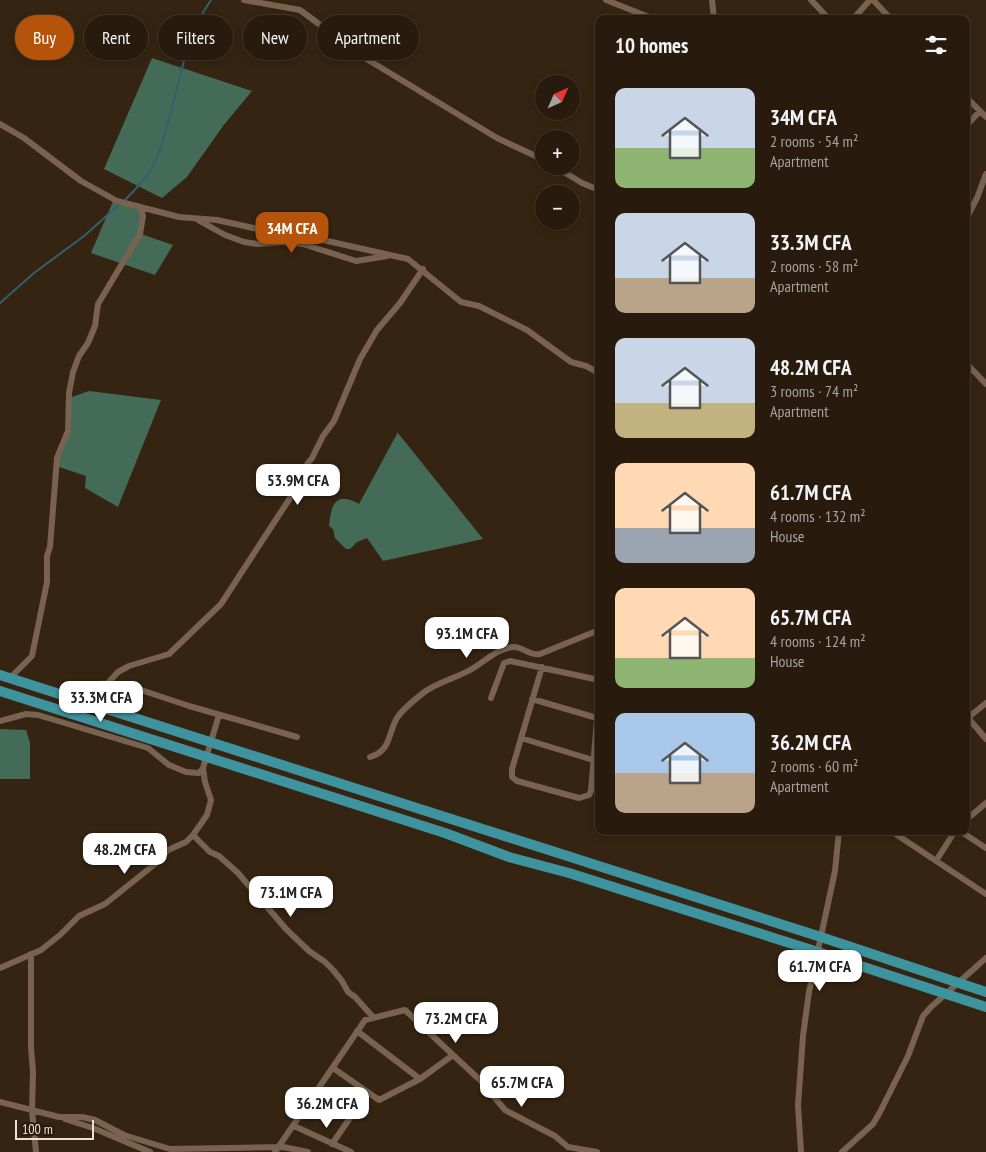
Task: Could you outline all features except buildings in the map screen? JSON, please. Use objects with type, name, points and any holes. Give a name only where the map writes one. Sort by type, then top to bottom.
[{"type":"highway","points":[[5,676],[821,937],[986,992]]},
{"type":"highway","points":[[0,691],[204,763],[445,833],[509,857],[569,873],[986,1007]]},
{"type":"street","points":[[244,0],[300,10],[365,58],[497,138],[535,156]]},
{"type":"street","points":[[606,0],[644,15]]},
{"type":"street","points":[[712,0],[714,15]]},
{"type":"street","points":[[811,0],[825,15]]},
{"type":"street","points":[[857,15],[872,0],[887,15]]},
{"type":"street","points":[[970,101],[986,117]]},
{"type":"street","points":[[970,122],[980,111]]},
{"type":"street","points":[[0,124],[24,138],[81,181],[117,200],[179,217],[197,220],[216,220],[258,229],[287,232],[408,259],[423,269],[461,302],[479,306],[527,330],[571,362],[595,371]]},
{"type":"street","points":[[970,211],[984,183],[986,174]]},
{"type":"street","points":[[568,175],[595,188]]},
{"type":"street","points":[[5,676],[32,656],[47,582],[47,556],[51,538],[57,458],[68,431],[69,393],[74,372],[79,356],[88,343],[95,326],[98,304],[140,234],[143,216],[140,207]]},
{"type":"street","points":[[197,220],[225,235],[244,242],[258,244],[283,242],[303,244],[356,261],[393,255]]},
{"type":"street","points":[[107,684],[118,672],[129,666],[169,654],[221,604],[292,495],[300,473],[312,458],[323,436],[334,421],[360,359],[377,330],[400,303],[423,269]]},
{"type":"street","points":[[970,367],[986,384]]},
{"type":"street","points":[[370,758],[383,750],[400,715],[423,693],[469,670],[498,652],[515,647],[535,655],[540,654],[595,632]]},
{"type":"street","points":[[491,698],[506,661],[595,679]]},
{"type":"street","points":[[542,668],[511,773],[512,777],[517,781],[575,798],[589,795],[591,791],[595,739]]},
{"type":"street","points":[[67,696],[100,684],[135,688],[219,715],[297,737]]},
{"type":"street","points":[[532,699],[595,717]]},
{"type":"street","points":[[970,716],[986,703]]},
{"type":"street","points":[[0,721],[26,714],[38,715],[148,748],[168,765],[186,772],[198,773],[204,763],[219,715]]},
{"type":"street","points":[[970,720],[986,738]]},
{"type":"street","points":[[521,738],[593,760]]},
{"type":"street","points":[[0,968],[40,950],[60,935],[79,916],[105,904],[154,864],[168,850],[186,842],[193,835],[206,815],[211,800],[204,782],[204,763]]},
{"type":"street","points":[[970,817],[986,803]]},
{"type":"street","points":[[193,835],[210,852],[219,856],[238,873],[286,928],[309,951],[333,970],[342,980],[348,992],[373,1017]]},
{"type":"street","points":[[801,1152],[798,1105],[803,1036],[809,992],[835,871],[839,835]]},
{"type":"street","points":[[897,835],[986,894]]},
{"type":"street","points":[[936,861],[952,835]]},
{"type":"street","points":[[966,835],[986,848]]},
{"type":"street","points":[[31,954],[32,1111],[36,1152]]},
{"type":"street","points":[[842,1152],[873,1124],[904,1066],[923,1016],[986,958]]},
{"type":"street","points":[[277,1150],[365,1020],[405,1010],[480,1080],[504,1110],[554,1136],[568,1147],[597,1152]]},
{"type":"street","points":[[357,1031],[420,1079]]},
{"type":"street","points":[[333,1068],[379,1100],[420,1079],[453,1055]]},
{"type":"street","points":[[332,1144],[368,1092]]},
{"type":"street","points":[[0,1102],[93,1128],[145,1151]]},
{"type":"street","points":[[59,1117],[82,1117],[95,1120],[124,1135],[170,1149],[308,1152]]},
{"type":"street","points":[[294,1126],[351,1152]]},
{"type":"green space","points":[[152,58],[252,91],[223,126],[187,177],[162,198],[104,169]]},
{"type":"green space","points":[[114,199],[140,207],[141,234],[173,245],[155,275],[91,253]]},
{"type":"green space","points":[[89,391],[161,400],[118,507],[85,488],[86,476],[56,466],[66,436],[69,398]]},
{"type":"green space","points":[[398,432],[483,539],[383,561],[367,538],[357,542],[350,549],[346,549],[335,538],[333,529],[329,526],[333,506],[340,499],[351,500],[359,504]]},
{"type":"green space","points":[[0,729],[26,730],[30,743],[30,779],[0,779]]},
{"type":"waterway","points":[[124,201],[139,186],[156,160],[189,46],[202,15],[211,0]]},
{"type":"waterway","points":[[0,303],[34,273],[84,236],[120,204]]}]
